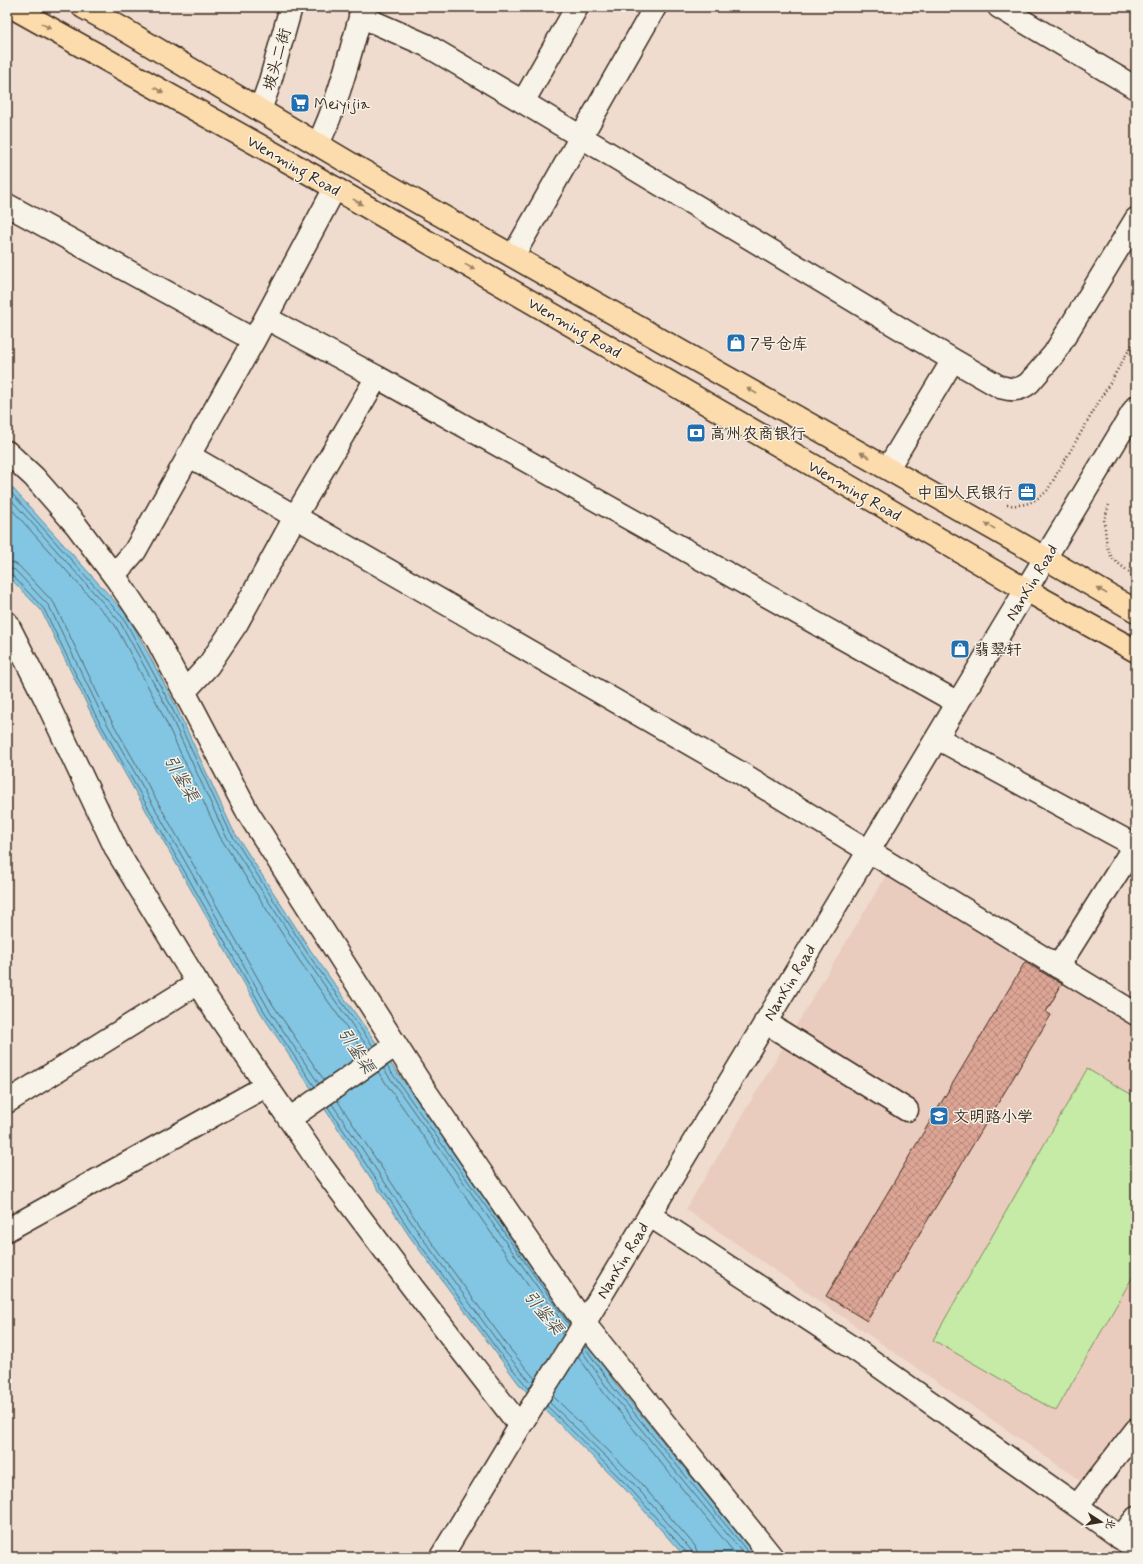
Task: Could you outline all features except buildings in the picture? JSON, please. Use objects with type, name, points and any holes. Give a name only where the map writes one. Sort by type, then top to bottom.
[{"type":"main road","name":"Wenming Road","points":[[12,7],[335,188],[1026,590],[1136,651]]},
{"type":"main road","name":"Wenming Road","points":[[83,7],[513,256],[888,468],[1136,611]]},
{"type":"street","name":"坡头二街","points":[[260,110],[269,85],[291,7]]},
{"type":"street","points":[[523,102],[578,7]]},
{"type":"street","points":[[513,256],[655,7]]},
{"type":"street","points":[[999,7],[1136,88]]},
{"type":"street","points":[[318,144],[326,128],[344,75],[362,12],[426,45],[523,102],[953,360],[1000,386],[1016,389],[1020,389],[1029,383],[1054,354],[1136,219]]},
{"type":"street","points":[[114,575],[135,551],[254,340],[335,188]]},
{"type":"street","points":[[7,205],[254,340]]},
{"type":"street","points":[[266,318],[377,377],[958,703]]},
{"type":"street","points":[[888,468],[953,360]]},
{"type":"street","points":[[184,692],[208,666],[237,623],[295,517],[377,377]]},
{"type":"street","name":"NanXin Road","points":[[441,1557],[524,1419],[573,1342],[1045,558],[1134,414]]},
{"type":"street","points":[[7,452],[34,477],[70,519],[114,575],[155,636],[248,813],[424,1089],[584,1323],[772,1557]]},
{"type":"street","points":[[188,456],[744,775],[1136,1014]]},
{"type":"street","points":[[7,623],[44,696],[117,851],[198,983],[266,1086],[298,1114],[320,1164],[413,1288],[524,1419]]},
{"type":"street","points":[[937,738],[1136,845],[1058,967]]},
{"type":"street","points":[[7,1102],[198,983]]},
{"type":"street","points":[[765,1022],[907,1110]]},
{"type":"street","points":[[298,1114],[396,1045]]},
{"type":"street","points":[[7,1230],[266,1086]]},
{"type":"street","points":[[649,1215],[859,1352],[1128,1543],[1136,1518]]},
{"type":"street","points":[[1077,1506],[1136,1430]]},
{"type":"path","points":[[1002,504],[1027,504],[1037,499],[1047,491],[1136,338]]},
{"type":"path","points":[[1109,504],[1104,520],[1107,547],[1112,558],[1136,578]]},
{"type":"shaded area","name":"文明路小学","points":[[888,872],[1136,1023],[1136,1414],[1082,1482],[686,1209]]},
{"type":"green space","points":[[1087,1069],[1136,1097],[1136,1271],[1056,1411],[933,1340]]},
{"type":"water","name":"引鉴渠","points":[[7,482],[128,616],[173,700],[233,830],[311,951],[615,1383],[757,1557],[685,1557],[625,1489],[519,1384],[410,1237],[261,1013],[93,717],[41,610],[7,575]]},
{"type":"place","name":"Meiyijia","points":[[300,103]]},
{"type":"place","name":"7号仓库","points":[[736,343]]},
{"type":"place","name":"高州农商银行","points":[[696,433]]},
{"type":"place","name":"中国人民银行","points":[[1027,492]]},
{"type":"place","name":"翡翠轩","points":[[960,649]]},
{"type":"place","name":"文明路小学","points":[[939,1116]]}]
